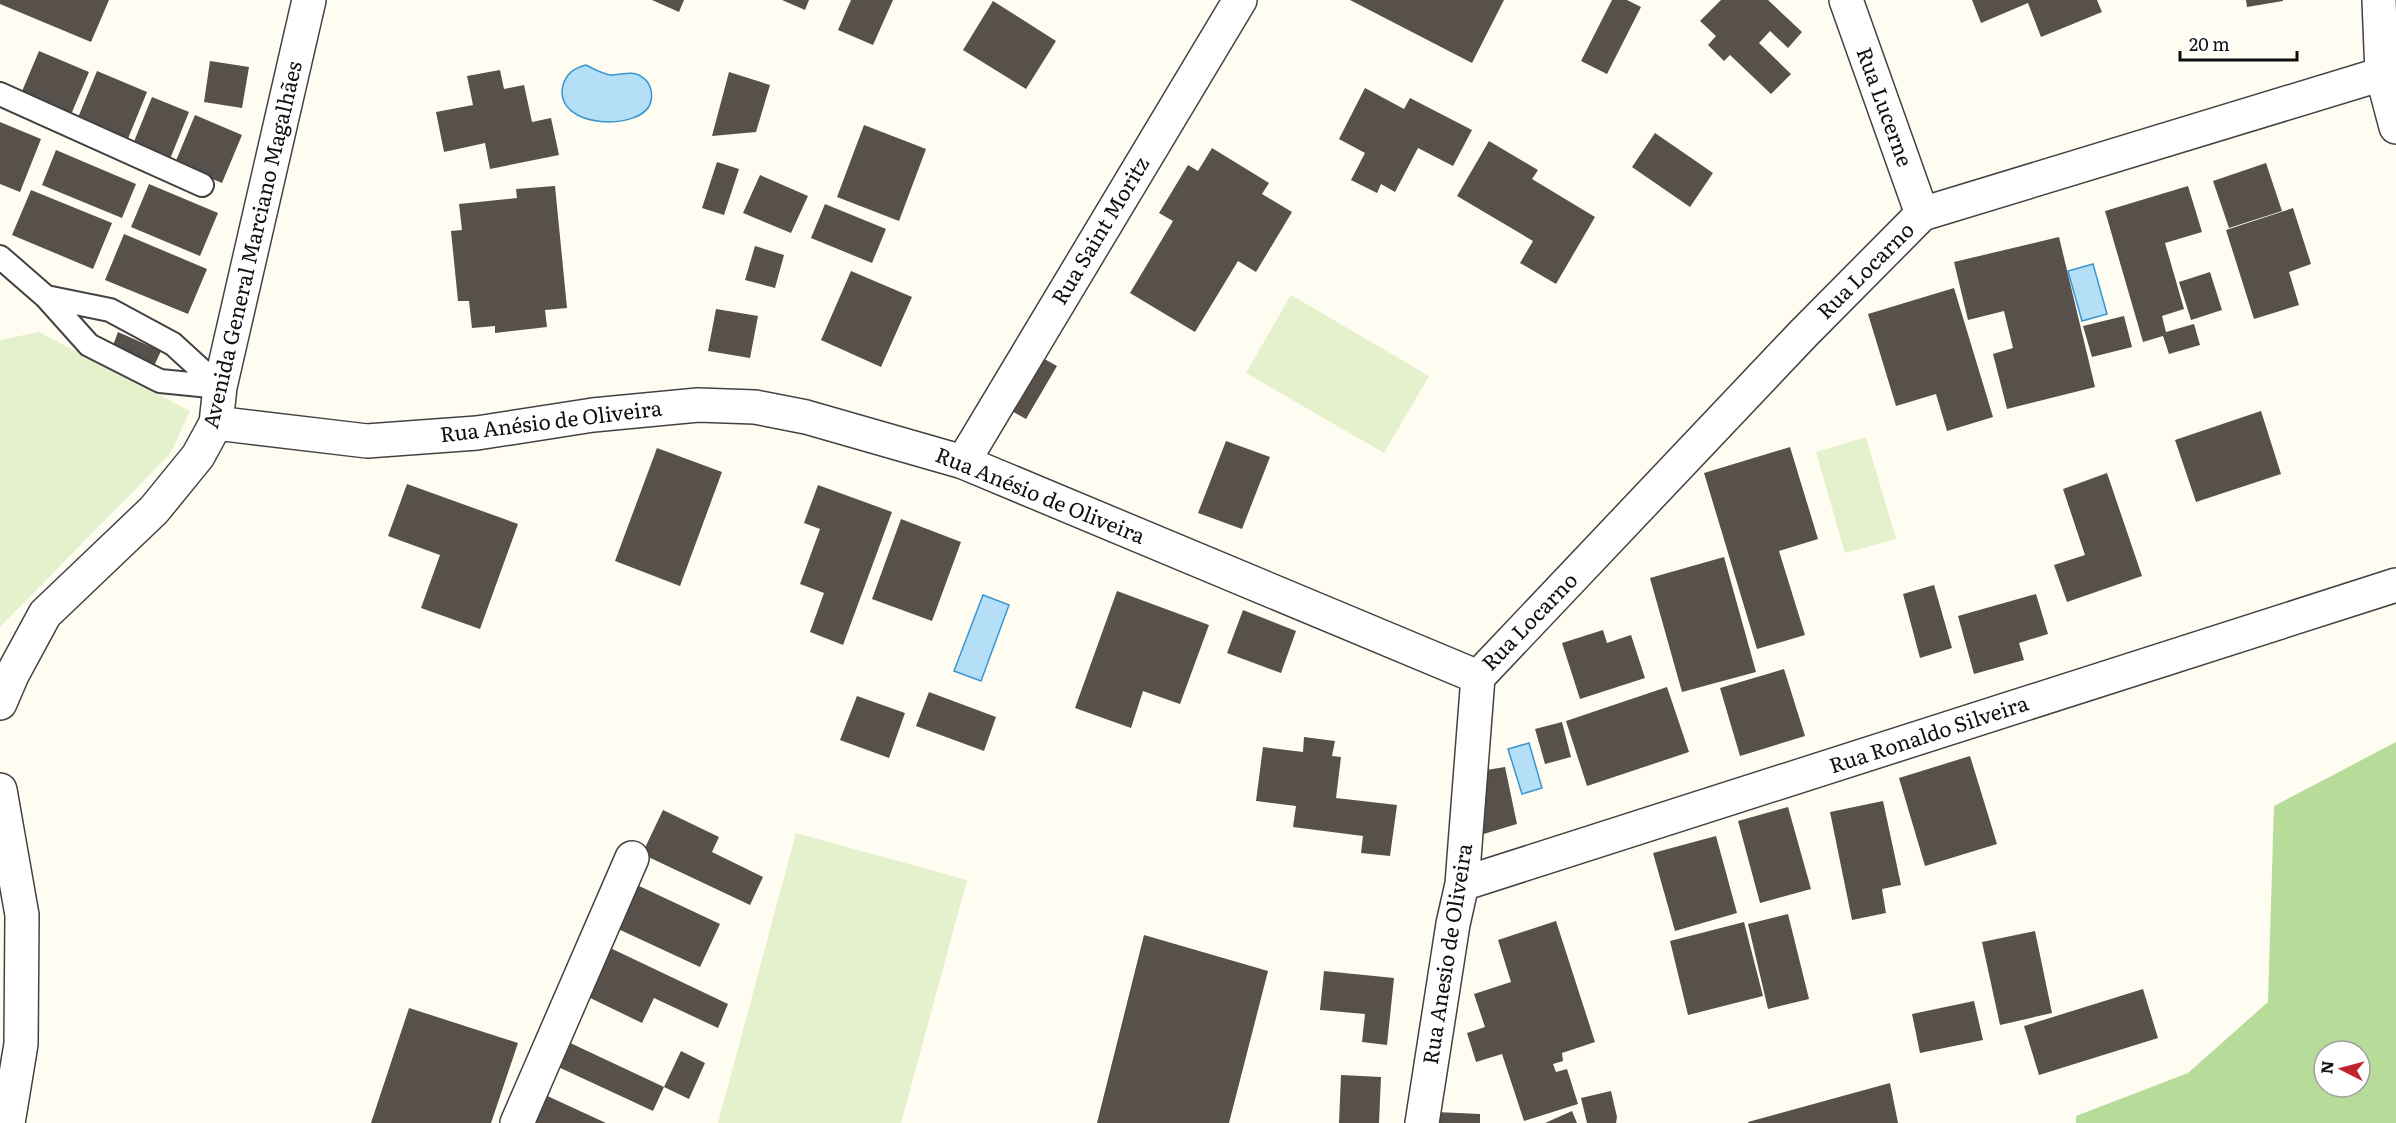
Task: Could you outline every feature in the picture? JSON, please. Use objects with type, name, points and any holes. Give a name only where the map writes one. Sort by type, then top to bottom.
[{"type":"street","name":"Avenida General Marciano Magalhães","points":[[0,703],[12,675],[45,614],[154,510],[198,456],[216,423],[220,387],[309,0]]},
{"type":"street","name":"Rua Saint Moritz","points":[[963,462],[1240,0]]},
{"type":"street","name":"Rua Lucerne","points":[[1846,0],[1922,214]]},
{"type":"street","points":[[2379,0],[2382,74],[2396,127]]},
{"type":"street","name":"Rua Locarno","points":[[1478,677],[1796,342],[1922,214],[2382,74]]},
{"type":"street","name":"Rua Anésio de Oliveira","points":[[216,423],[367,441],[477,433],[593,415],[698,405],[755,407],[806,417],[963,462],[1478,677]]},
{"type":"street","name":"Rua Ronaldo Silveira","points":[[1462,884],[2396,585]]},
{"type":"street","name":"Rua Anesio de Oliveira","points":[[1422,1123],[1452,924],[1462,884],[1478,677]]},
{"type":"street","points":[[0,790],[22,915],[21,1044],[8,1123]]},
{"type":"street","points":[[517,1123],[632,858]]},
{"type":"lane","points":[[0,94],[202,185]]},
{"type":"lane","points":[[0,257],[46,297],[89,345],[160,381],[220,387]]},
{"type":"lane","points":[[46,297],[110,310],[173,344],[220,387]]},
{"type":"green space","points":[[1291,295],[1429,376],[1384,453],[1246,373]]},
{"type":"green space","points":[[39,332],[190,411],[170,454],[0,627],[0,340]]},
{"type":"green space","points":[[1866,437],[1896,539],[1845,553],[1816,452]]},
{"type":"green space","points":[[2396,742],[2396,1123],[2076,1123],[2076,1116],[2188,1073],[2268,1002],[2274,806]]},
{"type":"green space","points":[[796,833],[967,880],[901,1123],[718,1123]]},
{"type":"water","points":[[586,65],[611,75],[627,73],[639,75],[645,79],[652,94],[645,111],[633,118],[601,121],[584,118],[571,111],[563,100],[563,85],[571,72]]},
{"type":"water","points":[[2093,264],[2107,314],[2082,321],[2068,271]]},
{"type":"water","points":[[983,595],[1009,605],[981,681],[954,671]]},
{"type":"water","points":[[1529,743],[1542,788],[1522,794],[1508,749]]},
{"type":"building","points":[[0,0],[109,0],[91,42],[0,4]]},
{"type":"building","points":[[652,0],[684,0],[679,12]]},
{"type":"building","points":[[782,0],[809,0],[805,10]]},
{"type":"building","points":[[851,0],[893,0],[873,45],[838,30]]},
{"type":"building","points":[[1350,0],[1504,0],[1472,63]]},
{"type":"building","points":[[1612,0],[1627,0],[1641,7],[1607,74],[1581,61]]},
{"type":"building","points":[[1721,0],[1768,0],[1802,32],[1788,48],[1770,31],[1759,43],[1791,74],[1771,94],[1730,55],[1724,61],[1708,45],[1716,36],[1700,21]]},
{"type":"building","points":[[1972,0],[2097,0],[2102,12],[2041,37],[2028,3],[1981,23]]},
{"type":"building","points":[[2246,0],[2283,0],[2283,1],[2247,7]]},
{"type":"building","points":[[993,1],[1056,41],[1026,89],[963,50]]},
{"type":"building","points":[[39,51],[89,72],[70,117],[20,96]]},
{"type":"building","points":[[210,61],[249,67],[242,108],[204,102]]},
{"type":"building","points":[[500,70],[504,89],[524,85],[532,122],[551,118],[559,155],[490,169],[485,143],[444,152],[436,112],[473,105],[467,76]]},
{"type":"building","points":[[97,71],[147,92],[127,141],[77,120]]},
{"type":"building","points":[[729,72],[770,85],[756,132],[712,136]]},
{"type":"building","points":[[1365,88],[1404,109],[1410,98],[1472,130],[1453,166],[1418,148],[1395,192],[1381,184],[1377,193],[1351,180],[1365,153],[1339,139]]},
{"type":"building","points":[[152,97],[189,112],[170,159],[133,144]]},
{"type":"building","points":[[195,115],[242,135],[222,183],[175,163]]},
{"type":"building","points":[[0,122],[41,139],[20,192],[0,184]]},
{"type":"building","points":[[864,125],[926,149],[899,221],[837,197]]},
{"type":"building","points":[[1655,133],[1713,173],[1690,207],[1632,167]]},
{"type":"building","points":[[1489,141],[1538,170],[1532,179],[1595,217],[1556,284],[1520,263],[1533,241],[1457,196]]},
{"type":"building","points":[[1212,148],[1269,183],[1262,194],[1292,212],[1256,272],[1238,261],[1195,332],[1130,293],[1173,221],[1159,213],[1188,165],[1198,171]]},
{"type":"building","points":[[56,150],[136,184],[122,218],[42,185]]},
{"type":"building","points":[[717,162],[739,169],[724,215],[702,208]]},
{"type":"building","points":[[2266,163],[2282,211],[2229,228],[2213,181]]},
{"type":"building","points":[[760,175],[808,196],[791,233],[743,213]]},
{"type":"building","points":[[149,184],[218,213],[200,256],[131,227]]},
{"type":"building","points":[[555,186],[567,308],[545,310],[547,327],[495,333],[495,326],[472,328],[469,301],[458,301],[451,231],[462,230],[459,204],[517,198],[516,189]]},
{"type":"building","points":[[2188,186],[2202,232],[2165,243],[2184,309],[2162,316],[2166,332],[2194,324],[2200,345],[2169,354],[2163,336],[2143,342],[2105,211]]},
{"type":"building","points":[[31,190],[112,223],[93,269],[12,235]]},
{"type":"building","points":[[825,204],[886,229],[872,263],[811,238]]},
{"type":"building","points":[[2293,208],[2311,264],[2289,272],[2299,305],[2254,319],[2226,230]]},
{"type":"building","points":[[124,234],[207,269],[188,314],[105,280]]},
{"type":"building","points":[[2059,237],[2095,387],[2007,409],[1993,354],[2013,348],[2004,311],[1968,320],[1954,262]]},
{"type":"building","points":[[755,246],[784,255],[775,288],[745,280]]},
{"type":"building","points":[[851,271],[912,297],[881,367],[821,340]]},
{"type":"building","points":[[2210,272],[2222,310],[2191,320],[2179,282]]},
{"type":"building","points":[[1954,288],[1993,417],[1947,431],[1936,394],[1896,406],[1868,314]]},
{"type":"building","points":[[716,309],[758,316],[750,358],[708,351]]},
{"type":"building","points":[[2124,316],[2132,347],[2092,357],[2083,326]]},
{"type":"building","points":[[118,332],[161,351],[154,366],[112,348]]},
{"type":"building","points":[[1039,356],[1057,366],[1026,419],[1008,409]]},
{"type":"building","points":[[2261,411],[2281,474],[2196,502],[2175,440]]},
{"type":"building","points":[[1226,441],[1270,457],[1242,529],[1198,513]]},
{"type":"building","points":[[1790,447],[1818,539],[1779,551],[1805,635],[1757,649],[1704,473]]},
{"type":"building","points":[[657,448],[722,472],[680,586],[615,561]]},
{"type":"building","points":[[2107,473],[2142,576],[2067,602],[2054,565],[2085,555],[2063,489]]},
{"type":"building","points":[[407,484],[518,524],[480,629],[421,608],[440,555],[388,536]]},
{"type":"building","points":[[818,485],[892,512],[843,645],[810,632],[824,593],[800,584],[820,529],[804,523]]},
{"type":"building","points":[[901,519],[961,542],[932,621],[872,599]]},
{"type":"building","points":[[1724,557],[1756,672],[1682,692],[1650,578]]},
{"type":"building","points":[[1934,585],[1952,648],[1920,658],[1903,594]]},
{"type":"building","points":[[1117,591],[1209,625],[1180,704],[1143,691],[1131,728],[1075,708]]},
{"type":"building","points":[[2036,594],[2048,634],[2019,643],[2024,660],[1974,674],[1958,616]]},
{"type":"building","points":[[1243,610],[1296,631],[1281,673],[1227,653]]},
{"type":"building","points":[[1603,630],[1607,643],[1631,635],[1645,678],[1580,699],[1562,643]]},
{"type":"building","points":[[1784,669],[1805,736],[1740,756],[1720,688]]},
{"type":"building","points":[[1667,687],[1689,752],[1587,786],[1566,721]]},
{"type":"building","points":[[929,692],[996,717],[984,751],[916,726]]},
{"type":"building","points":[[857,696],[905,713],[889,758],[840,740]]},
{"type":"building","points":[[1562,722],[1571,757],[1545,764],[1535,729]]},
{"type":"building","points":[[1304,737],[1335,741],[1332,756],[1341,757],[1336,798],[1397,805],[1390,856],[1361,853],[1363,836],[1293,827],[1296,806],[1256,801],[1263,747],[1303,752]]},
{"type":"building","points":[[1970,756],[1997,844],[1925,866],[1899,778]]},
{"type":"building","points":[[1505,767],[1517,824],[1477,836],[1480,771]]},
{"type":"building","points":[[1883,801],[1901,885],[1882,889],[1886,913],[1852,920],[1830,812]]},
{"type":"building","points":[[1788,807],[1811,889],[1760,903],[1738,821]]},
{"type":"building","points":[[663,810],[719,837],[712,852],[763,877],[750,905],[642,854]]},
{"type":"building","points":[[1716,836],[1737,913],[1675,931],[1653,853]]},
{"type":"building","points":[[637,885],[720,924],[700,967],[616,928]]},
{"type":"building","points":[[1788,914],[1809,999],[1768,1009],[1748,924]]},
{"type":"building","points":[[1556,921],[1595,1042],[1562,1053],[1563,1061],[1553,1064],[1556,1072],[1567,1069],[1578,1104],[1524,1121],[1502,1054],[1476,1062],[1467,1033],[1485,1027],[1474,994],[1511,982],[1498,940]]},
{"type":"building","points":[[1744,922],[1763,996],[1688,1015],[1670,941]]},
{"type":"building","points":[[2035,931],[2052,1013],[2000,1025],[1982,942]]},
{"type":"building","points":[[1144,935],[1268,971],[1229,1123],[1097,1123]]},
{"type":"building","points":[[604,945],[728,1004],[718,1028],[654,998],[642,1023],[582,994]]},
{"type":"building","points":[[1324,971],[1394,978],[1387,1045],[1362,1042],[1365,1014],[1320,1010]]},
{"type":"building","points":[[2143,989],[2158,1038],[2039,1075],[2024,1026]]},
{"type":"building","points":[[1974,1001],[1983,1040],[1920,1053],[1912,1014]]},
{"type":"building","points":[[409,1008],[518,1043],[491,1123],[371,1123]]},
{"type":"building","points":[[566,1041],[664,1087],[653,1111],[554,1065]]},
{"type":"building","points":[[681,1051],[705,1063],[689,1099],[664,1087]]},
{"type":"building","points":[[1341,1075],[1381,1077],[1379,1123],[1339,1123]]},
{"type":"building","points":[[1890,1083],[1898,1123],[1748,1123],[1748,1122]]},
{"type":"building","points":[[1611,1091],[1617,1117],[1616,1123],[1587,1123],[1581,1098]]},
{"type":"building","points":[[543,1094],[606,1123],[530,1123]]},
{"type":"building","points":[[1572,1111],[1577,1123],[1545,1123]]},
{"type":"building","points":[[1436,1112],[1480,1114],[1480,1123],[1435,1123]]}]
